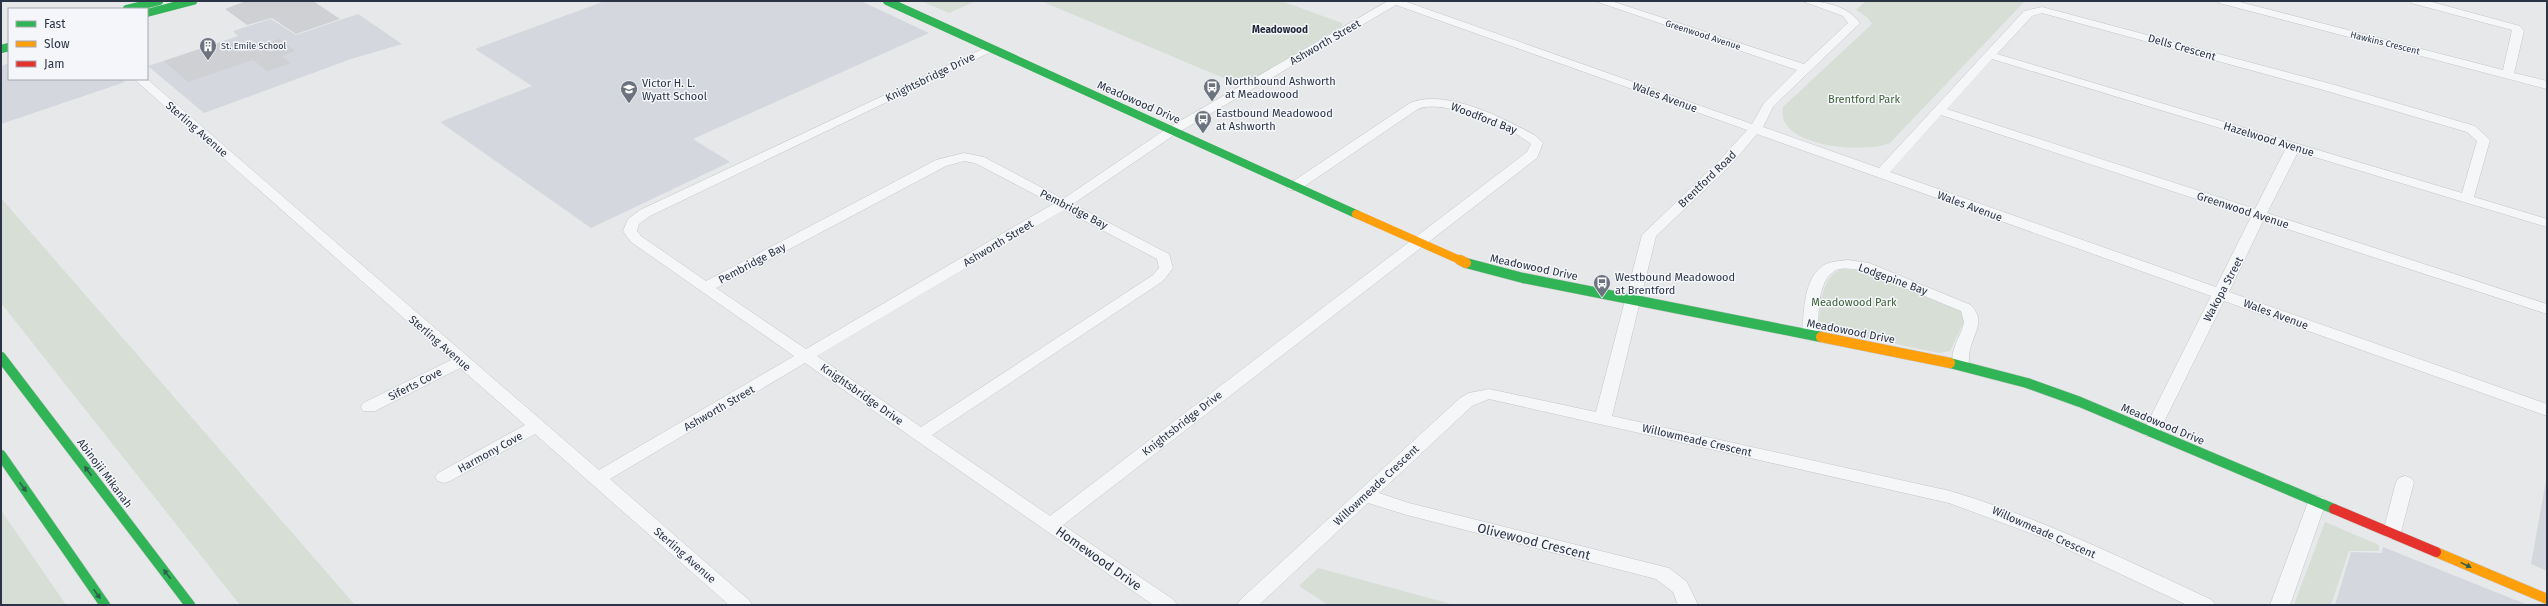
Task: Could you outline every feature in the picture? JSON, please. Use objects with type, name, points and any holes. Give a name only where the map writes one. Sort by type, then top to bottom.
[{"type":"street","points":[[133,8],[160,3],[194,1]]},
{"type":"street","name":"Meadowood Drive","points":[[887,1],[1458,261],[1493,272],[1961,365],[2039,387],[2431,548],[2472,568],[2547,599]]},
{"type":"street","name":"Wales Avenue","points":[[1395,1],[2547,410]]},
{"type":"street","name":"Ashworth Street","points":[[597,479],[1064,204],[1172,130],[1395,1]]},
{"type":"street","name":"Greenwood Avenue","points":[[1600,1],[1806,69]]},
{"type":"street","name":"Brentford Road","points":[[1603,420],[1649,235],[1726,163],[1755,129],[1772,102],[1855,22],[1843,12],[1807,1]]},
{"type":"street","name":"Hawkins Crescent","points":[[2223,1],[2547,85]]},
{"type":"street","points":[[2414,1],[2516,28],[2518,31],[2508,75]]},
{"type":"street","points":[[148,12],[160,3]]},
{"type":"street","name":"Dells Crescent","points":[[1881,174],[2028,13],[2037,10],[2049,10],[2458,124],[2478,133],[2484,140],[2467,198]]},
{"type":"street","name":"Knightsbridge Drive","points":[[991,48],[645,213],[633,222],[630,231],[636,239],[1050,525],[1417,243]]},
{"type":"street","name":"Hazelwood Avenue","points":[[1990,55],[2547,222]]},
{"type":"street","name":"Sterling Avenue","points":[[141,80],[742,605]]},
{"type":"street","name":"Woodford Bay","points":[[1294,187],[1414,106],[1425,102],[1447,103],[1524,133],[1534,139],[1537,147],[1532,155],[1417,243]]},
{"type":"street","name":"Greenwood Avenue","points":[[1940,111],[2547,309]]},
{"type":"street","name":"Wakopa Street","points":[[2151,432],[2219,294],[2241,256],[2294,146]]},
{"type":"street","name":"Pembridge Bay","points":[[706,287],[941,163],[956,158],[979,160],[1161,254],[1166,260],[1165,271],[1151,282],[921,435]]},
{"type":"street","name":"Lodgepine Bay","points":[[1810,335],[1812,296],[1816,284],[1831,267],[1856,264],[1952,301],[1969,311],[1973,325],[1962,347],[1961,365]]},
{"type":"street","name":"Abinojii Mikanah","points":[[1,356],[190,605]]},
{"type":"street","name":"Siferts Cove","points":[[369,407],[461,361]]},
{"type":"street","name":"Willowmeade Crescent","points":[[1247,605],[1460,408],[1475,397],[1489,394],[1950,497],[1982,506],[2025,522],[2205,605]]},
{"type":"street","name":"Harmony Cove","points":[[444,477],[536,426]]},
{"type":"street","points":[[1,455],[105,605]]},
{"type":"street","points":[[2392,532],[2405,482]]},
{"type":"street","name":"Olivewood Crescent","points":[[1365,496],[1407,509],[1662,573],[1680,587],[1688,605]]},
{"type":"street","points":[[2280,605],[2317,502]]},
{"type":"street","name":"Homewood Drive","points":[[1050,525],[1167,605]]},
{"type":"street","name":"Meadowood Drive","points":[[2431,548],[2480,560]]},
{"type":"shaded area","name":"Victor H. L. Wyatt School","points":[[605,1],[861,1],[929,33],[693,139],[730,162],[591,228],[440,122],[532,86],[475,49]]},
{"type":"shaded area","points":[[358,14],[402,44],[351,59],[204,113],[148,66],[238,36],[233,31],[271,19],[296,35]]},
{"type":"shaded area","points":[[8,63],[8,80],[122,80],[125,82],[1,124],[1,66]]},
{"type":"shaded area","points":[[2547,475],[2547,571],[2531,564]]},
{"type":"shaded area","points":[[2383,547],[2528,605],[2335,605],[2351,552],[2382,553]]},
{"type":"green space","points":[[921,1],[976,1],[949,13]]},
{"type":"green space","points":[[1041,1],[1281,1],[1342,23],[1342,26],[1240,85]]},
{"type":"green space","name":"Brentford Park","points":[[1866,1],[2025,1],[1890,143],[1861,148],[1824,144],[1806,139],[1792,131],[1784,120],[1783,107],[1872,24],[1867,17],[1856,10]]},
{"type":"green space","points":[[1,198],[355,605],[240,605],[1,303]]},
{"type":"green space","name":"Meadowood Park","points":[[1842,269],[1862,270],[1960,310],[1963,313],[1964,322],[1950,351],[1939,353],[1825,329],[1819,321],[1823,291],[1830,278]]},
{"type":"green space","points":[[1,510],[66,605],[1,605]]},
{"type":"green space","points":[[2325,522],[2379,545],[2379,551],[2349,551],[2331,605],[2294,605]]},
{"type":"green space","points":[[1318,568],[1455,605],[1328,605],[1299,586]]},
{"type":"building","points":[[246,1],[313,1],[340,19],[296,34],[272,18],[247,25],[225,9]]},
{"type":"building","name":"St. Emile School","points":[[279,39],[295,51],[282,56],[291,63],[267,71],[253,60],[188,82],[164,61],[228,40],[242,51]]},
{"type":"traffic: fast","points":[[131,8],[159,1]]},
{"type":"traffic: fast","points":[[148,13],[193,1]]},
{"type":"traffic: fast","points":[[887,1],[1356,214]]},
{"type":"traffic: fast","points":[[1,49],[8,47]]},
{"type":"traffic: fast","points":[[1466,263],[1523,278],[1821,337]]},
{"type":"traffic: fast","points":[[1,357],[190,605]]},
{"type":"traffic: fast","points":[[1950,363],[2027,383],[2080,402],[2334,509]]},
{"type":"traffic: fast","points":[[1,455],[105,605]]},
{"type":"traffic: slow","points":[[1356,214],[1466,263]]},
{"type":"traffic: slow","points":[[1821,337],[1950,363]]},
{"type":"traffic: slow","points":[[2436,552],[2547,599]]},
{"type":"traffic: jam","points":[[2334,509],[2436,552]]},
{"type":"place","name":"St. Emile School","points":[[208,61]]},
{"type":"place","name":"Northbound Ashworth at Meadowood","points":[[1212,102]]},
{"type":"place","name":"Victor H. L. Wyatt School","points":[[629,104]]},
{"type":"place","name":"Eastbound Meadowood at Ashworth","points":[[1203,134]]},
{"type":"place","name":"Westbound Meadowood at Brentford","points":[[1602,298]]},
{"type":"district","name":"Meadowood","points":[[1280,29]]}]
